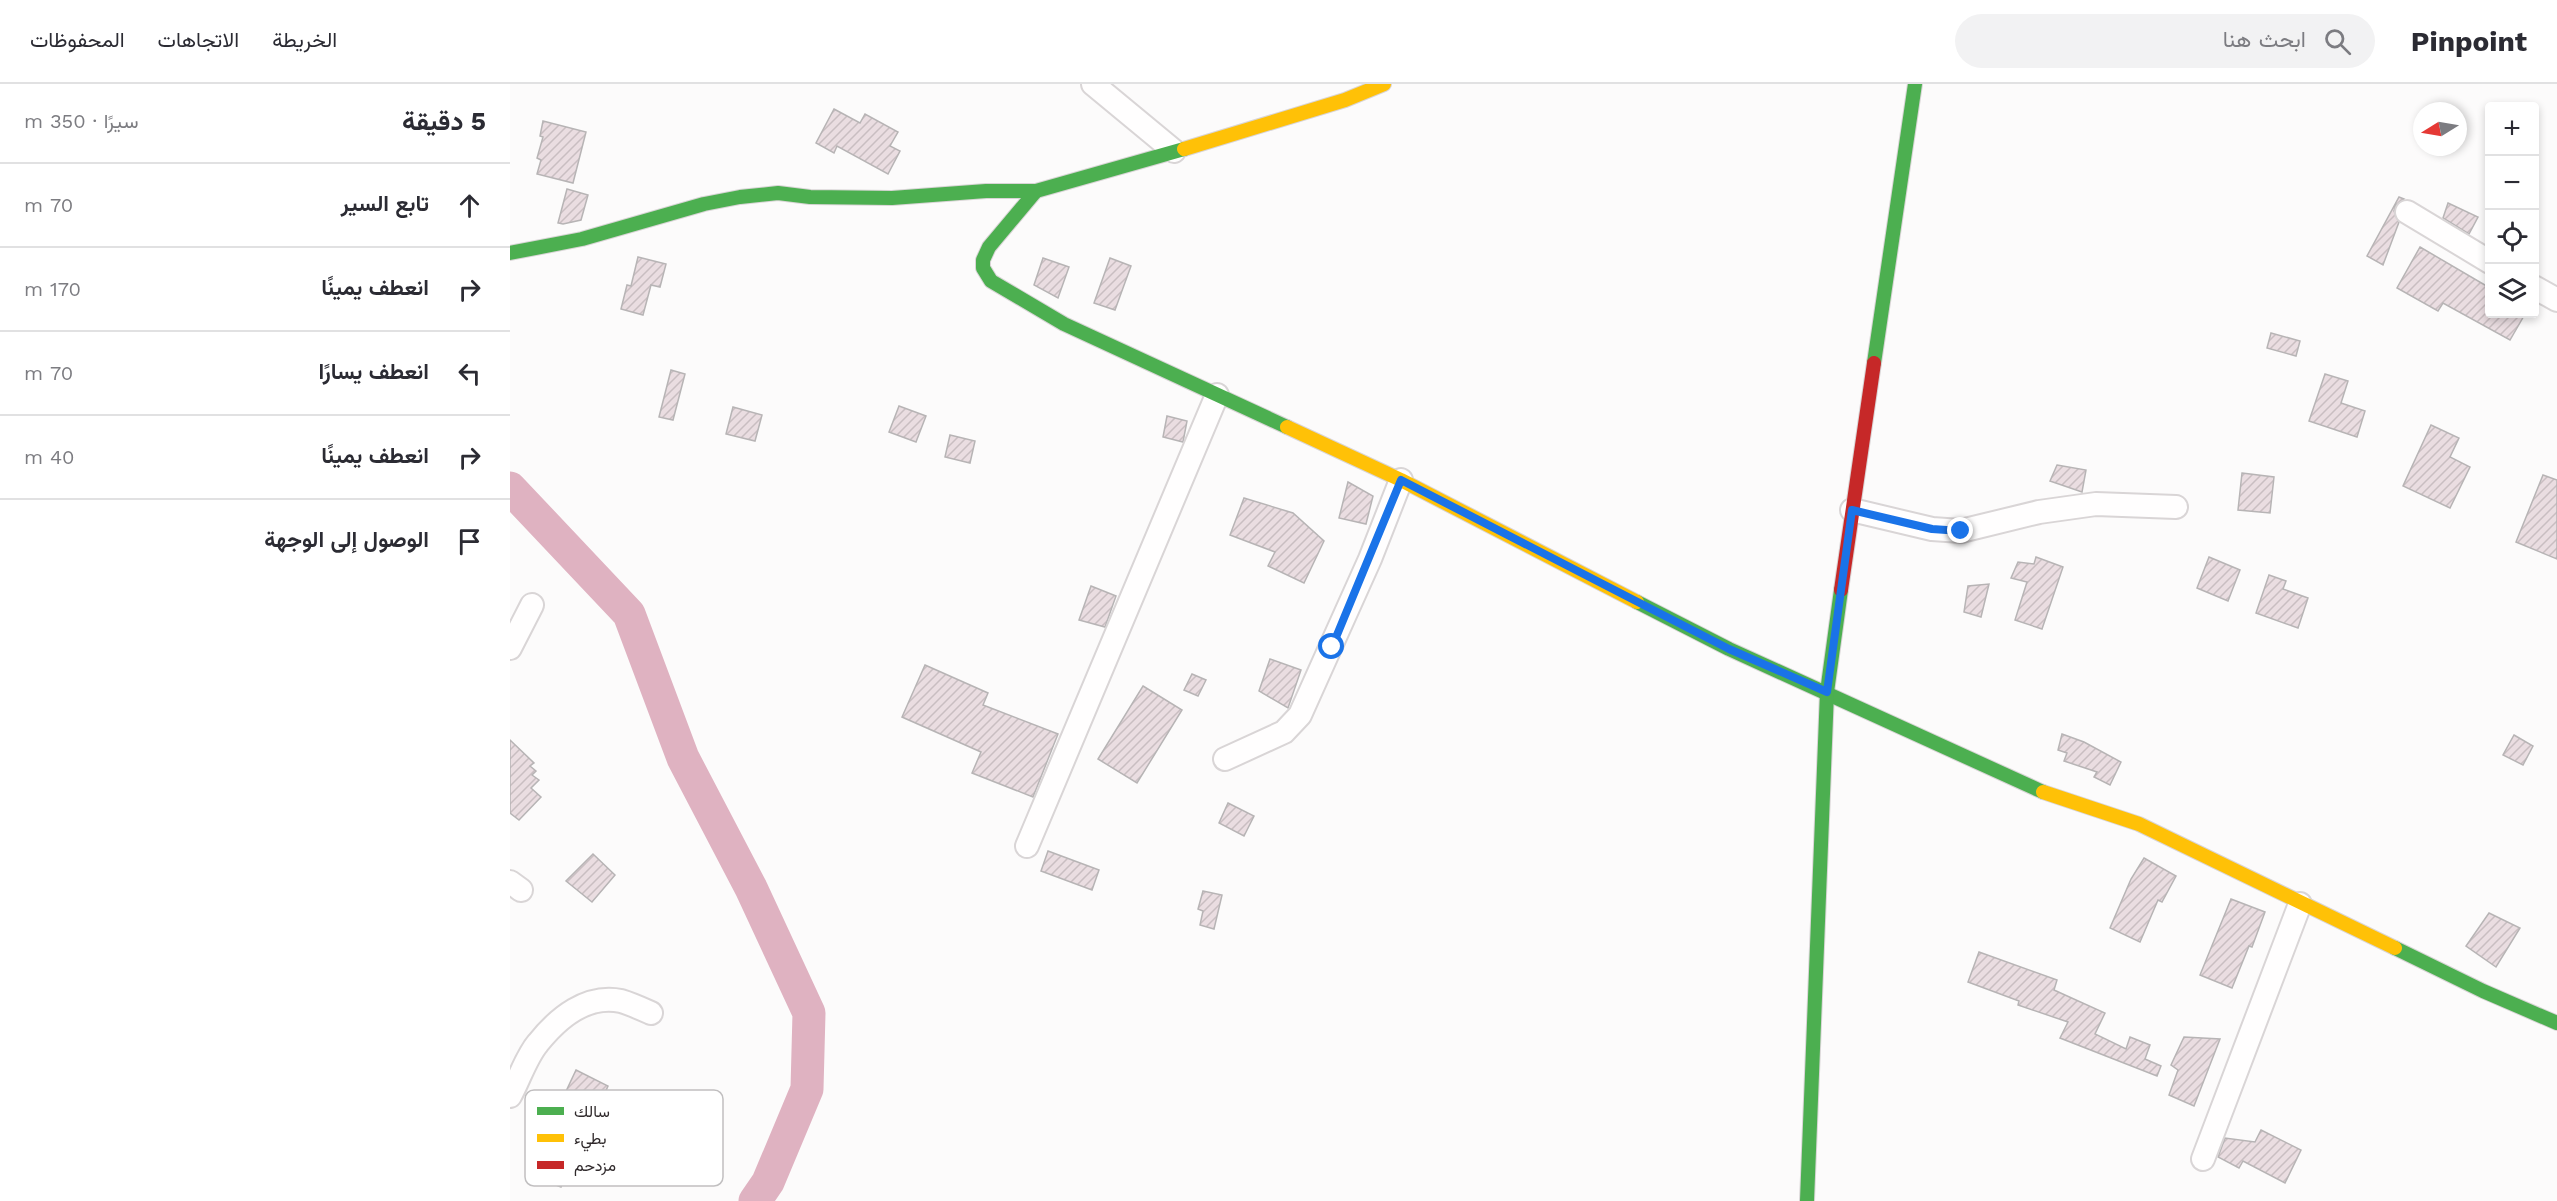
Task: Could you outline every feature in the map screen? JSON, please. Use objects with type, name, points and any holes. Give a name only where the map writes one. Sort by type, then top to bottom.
[{"type":"street","points":[[1093,84],[1174,151]]},
{"type":"street","points":[[510,253],[582,238],[704,204],[740,197],[778,193],[844,198],[892,198],[986,191],[1036,191],[1243,132],[1384,84]]},
{"type":"street","points":[[1807,1201],[1827,692],[1915,84]]},
{"type":"street","points":[[1036,191],[984,255],[982,263],[986,276],[1018,298],[1064,324],[1401,480],[1729,649],[2035,789],[2139,824],[2300,904],[2483,991],[2557,1023]]},
{"type":"street","points":[[2407,212],[2485,258]]},
{"type":"street","points":[[2539,289],[2557,300]]},
{"type":"street","points":[[1027,846],[1217,395]]},
{"type":"street","points":[[1225,759],[1284,732],[1300,715],[1370,559],[1401,480]]},
{"type":"street","points":[[1852,510],[1932,529],[1961,531],[2039,512],[2096,504],[2176,507]]},
{"type":"street","points":[[510,648],[532,605]]},
{"type":"street","points":[[2203,1159],[2300,904]]},
{"type":"street","points":[[510,1096],[537,1044],[562,1018],[575,1009],[588,1003],[606,1000],[622,1002],[651,1013]]},
{"type":"building","points":[[834,109],[860,123],[865,114],[898,132],[890,146],[900,151],[888,174],[837,146],[834,153],[816,143]]},
{"type":"building","points":[[543,121],[586,132],[573,183],[537,174],[541,160],[537,158],[543,137],[540,136]]},
{"type":"building","points":[[567,189],[588,195],[581,220],[563,224],[558,223]]},
{"type":"building","points":[[2399,197],[2404,199],[2396,205],[2394,211],[2399,222],[2383,265],[2367,256]]},
{"type":"building","points":[[2448,203],[2478,217],[2469,234],[2443,218]]},
{"type":"building","points":[[2420,247],[2485,285],[2485,318],[2523,318],[2510,340],[2443,303],[2438,311],[2397,288]]},
{"type":"building","points":[[638,257],[666,264],[660,287],[651,285],[643,315],[621,309],[627,285],[631,286]]},
{"type":"building","points":[[1043,258],[1069,267],[1058,298],[1034,285]]},
{"type":"building","points":[[1110,258],[1131,266],[1115,310],[1094,303]]},
{"type":"building","points":[[2271,333],[2300,341],[2296,356],[2267,348]]},
{"type":"building","points":[[671,370],[685,374],[673,420],[659,417]]},
{"type":"building","points":[[2325,374],[2348,381],[2341,403],[2365,411],[2357,437],[2309,421]]},
{"type":"building","points":[[899,406],[926,416],[916,442],[889,432]]},
{"type":"building","points":[[733,407],[762,415],[755,441],[726,434]]},
{"type":"building","points":[[1167,416],[1187,421],[1183,442],[1163,437]]},
{"type":"building","points":[[2431,425],[2459,438],[2450,457],[2470,467],[2450,508],[2403,486]]},
{"type":"building","points":[[950,435],[975,441],[970,463],[945,457]]},
{"type":"building","points":[[2057,465],[2086,470],[2082,492],[2050,481]]},
{"type":"building","points":[[2242,473],[2274,477],[2270,513],[2238,510]]},
{"type":"building","points":[[2543,475],[2557,480],[2557,559],[2516,542]]},
{"type":"building","points":[[1348,482],[1373,496],[1366,524],[1339,518]]},
{"type":"building","points":[[1244,498],[1293,513],[1324,541],[1304,583],[1268,566],[1275,552],[1230,535]]},
{"type":"building","points":[[2036,557],[2063,567],[2042,629],[2015,620],[2027,582],[2011,578],[2018,562],[2034,564]]},
{"type":"building","points":[[2209,557],[2240,570],[2228,601],[2197,588]]},
{"type":"building","points":[[2269,575],[2286,581],[2283,589],[2308,598],[2298,628],[2256,613]]},
{"type":"building","points":[[1989,584],[1981,617],[1964,612],[1968,586]]},
{"type":"building","points":[[1091,586],[1116,596],[1105,627],[1079,620]]},
{"type":"building","points":[[1270,659],[1301,670],[1288,708],[1259,691]]},
{"type":"building","points":[[925,665],[988,693],[983,705],[1058,734],[1033,797],[972,773],[981,752],[902,717]]},
{"type":"building","points":[[1192,674],[1206,680],[1198,696],[1184,690]]},
{"type":"building","points":[[1143,686],[1182,710],[1137,783],[1098,759]]},
{"type":"building","points":[[2062,734],[2084,742],[2121,762],[2110,785],[2094,777],[2097,772],[2064,761],[2067,753],[2058,750]]},
{"type":"building","points":[[2514,735],[2533,746],[2523,765],[2503,755]]},
{"type":"building","points":[[510,740],[534,763],[530,766],[536,771],[532,775],[539,780],[531,788],[541,797],[519,820],[510,813]]},
{"type":"building","points":[[1228,803],[1254,816],[1244,836],[1219,823]]},
{"type":"building","points":[[1048,851],[1099,870],[1092,890],[1041,871]]},
{"type":"building","points":[[593,854],[615,875],[592,902],[566,881]]},
{"type":"building","points":[[2144,858],[2176,876],[2162,902],[2158,900],[2140,942],[2110,928],[2131,879]]},
{"type":"building","points":[[1203,891],[1222,895],[1214,929],[1200,925],[1203,911],[1198,909]]},
{"type":"building","points":[[2231,899],[2265,912],[2252,947],[2249,946],[2232,988],[2200,975]]},
{"type":"building","points":[[2489,913],[2520,928],[2496,967],[2466,946]]},
{"type":"building","points":[[1979,952],[2057,980],[2054,990],[2105,1013],[2095,1034],[2126,1049],[2130,1037],[2150,1045],[2145,1059],[2161,1066],[2157,1076],[2060,1038],[2068,1022],[2018,1005],[2019,1001],[1968,982]]},
{"type":"building","points":[[2184,1037],[2220,1039],[2194,1106],[2169,1095],[2178,1070],[2171,1065]]},
{"type":"building","points":[[576,1070],[608,1086],[606,1090],[567,1090]]},
{"type":"building","points":[[2261,1130],[2301,1150],[2285,1183],[2243,1161],[2239,1168],[2218,1157],[2225,1138],[2255,1142]]},
{"type":"waterway","points":[[510,488],[629,614],[683,758],[751,888],[809,1013],[807,1089],[768,1182],[755,1201]]},
{"type":"traffic: fast","points":[[1874,363],[1915,84]]},
{"type":"traffic: fast","points":[[510,253],[582,239],[704,204],[740,197],[778,193],[810,197],[892,198],[986,191],[1036,191],[1184,149]]},
{"type":"traffic: fast","points":[[1036,191],[989,247],[983,260],[983,268],[991,281],[1064,324],[1287,427]]},
{"type":"traffic: fast","points":[[1807,1201],[1827,692],[1841,590]]},
{"type":"traffic: fast","points":[[1637,602],[1729,649],[2043,792]]},
{"type":"traffic: fast","points":[[2395,948],[2483,991],[2557,1023]]},
{"type":"traffic: slow","points":[[1184,149],[1345,100],[1384,84]]},
{"type":"traffic: slow","points":[[1287,427],[1401,480],[1637,602]]},
{"type":"traffic: slow","points":[[2043,792],[2139,824],[2395,948]]},
{"type":"traffic: jam","points":[[1841,590],[1874,363]]},
{"type":"route","points":[[1332,647],[1401,480],[1729,649],[1827,692],[1852,510],[1932,529],[1961,531]]}]
